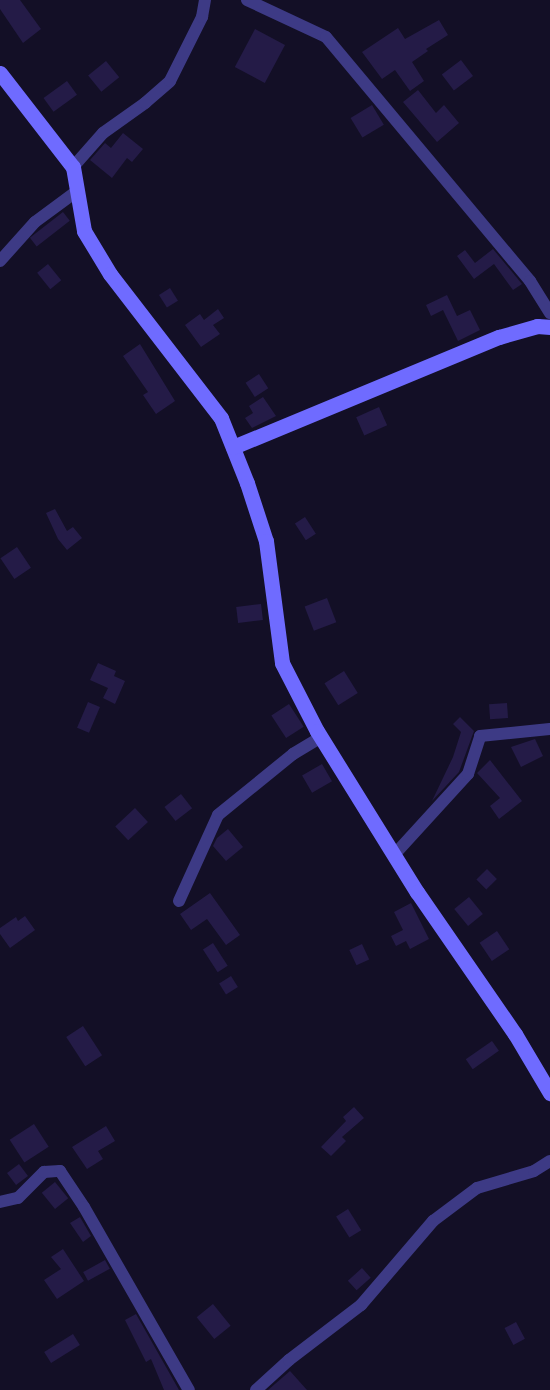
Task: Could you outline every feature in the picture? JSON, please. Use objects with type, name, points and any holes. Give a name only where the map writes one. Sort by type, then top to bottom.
[{"type":"street","points":[[73,167],[103,133],[145,104],[170,81],[202,17],[205,0]]},
{"type":"street","points":[[247,0],[326,38],[530,281],[550,313]]},
{"type":"street","points":[[0,73],[73,167],[84,231],[110,274],[221,418],[266,540],[282,663],[321,737],[394,855],[515,1034],[550,1093]]},
{"type":"street","points":[[0,261],[35,222],[77,191]]},
{"type":"street","points":[[232,447],[499,337],[537,326],[550,327]]},
{"type":"street","points":[[394,855],[468,774],[480,736],[550,729]]},
{"type":"street","points":[[179,901],[219,815],[293,754],[321,737]]},
{"type":"street","points":[[256,1390],[289,1360],[361,1305],[433,1221],[477,1188],[534,1171],[550,1161]]},
{"type":"street","points":[[0,1202],[18,1198],[44,1172],[60,1171],[84,1207],[189,1390]]},
{"type":"building","points":[[0,0],[20,0],[41,29],[23,43],[0,9]]},
{"type":"building","points":[[439,20],[448,35],[426,49],[428,51],[412,62],[424,81],[410,91],[395,70],[382,79],[362,52],[398,28],[405,39]]},
{"type":"building","points":[[255,29],[285,45],[265,83],[235,67]]},
{"type":"building","points":[[461,60],[473,76],[454,90],[442,74]]},
{"type":"building","points":[[106,61],[119,77],[101,92],[88,75]]},
{"type":"building","points":[[67,81],[77,95],[54,112],[44,98]]},
{"type":"building","points":[[418,90],[436,113],[444,105],[459,123],[437,142],[403,102]]},
{"type":"building","points":[[372,105],[384,125],[362,138],[351,118]]},
{"type":"building","points":[[123,133],[143,149],[132,162],[127,158],[112,178],[90,160],[105,143],[111,148]]},
{"type":"building","points":[[63,212],[70,221],[37,247],[30,238]]},
{"type":"building","points":[[493,249],[522,284],[513,290],[494,264],[474,279],[457,256],[465,250],[475,263]]},
{"type":"building","points":[[48,264],[61,280],[50,289],[37,273]]},
{"type":"building","points":[[170,288],[178,301],[167,308],[159,295]]},
{"type":"building","points":[[447,295],[457,316],[470,310],[480,330],[458,341],[443,310],[431,316],[426,305]]},
{"type":"building","points":[[218,309],[224,318],[213,325],[220,334],[201,347],[185,325],[200,314],[204,320]]},
{"type":"building","points":[[140,344],[175,401],[156,414],[143,395],[148,392],[123,356]]},
{"type":"building","points":[[259,374],[268,388],[255,397],[246,383]]},
{"type":"building","points":[[263,397],[276,416],[252,428],[245,418],[253,413],[249,406]]},
{"type":"building","points":[[379,407],[387,425],[364,435],[356,417]]},
{"type":"building","points":[[55,509],[67,531],[73,527],[82,538],[67,550],[58,539],[46,513]]},
{"type":"building","points":[[305,517],[316,534],[306,540],[295,524]]},
{"type":"building","points":[[17,547],[31,568],[14,579],[0,558]]},
{"type":"building","points":[[327,598],[336,622],[314,631],[305,607]]},
{"type":"building","points":[[261,604],[263,620],[238,623],[236,607]]},
{"type":"building","points":[[98,663],[116,671],[114,676],[125,681],[115,704],[103,698],[108,688],[90,680]]},
{"type":"building","points":[[344,671],[358,693],[338,705],[324,683]]},
{"type":"building","points":[[88,702],[100,707],[89,733],[77,728]]},
{"type":"building","points":[[507,703],[508,718],[490,719],[489,704]]},
{"type":"building","points":[[289,704],[304,727],[286,738],[271,715]]},
{"type":"building","points":[[460,717],[474,731],[459,772],[432,801],[453,757],[461,732],[453,724]]},
{"type":"building","points":[[535,739],[543,756],[521,767],[511,747]]},
{"type":"building","points":[[490,760],[522,801],[499,819],[490,806],[500,798],[477,773]]},
{"type":"building","points":[[322,764],[332,781],[312,793],[302,776]]},
{"type":"building","points":[[181,794],[192,808],[176,821],[164,807]]},
{"type":"building","points":[[135,808],[148,822],[128,840],[115,826]]},
{"type":"building","points":[[228,829],[243,847],[226,861],[213,846],[217,838]]},
{"type":"building","points":[[487,869],[497,879],[486,890],[476,880]]},
{"type":"building","points":[[210,893],[240,935],[226,945],[207,919],[191,930],[180,914]]},
{"type":"building","points":[[469,897],[483,914],[468,926],[454,909]]},
{"type":"building","points":[[411,903],[429,939],[410,949],[406,941],[396,946],[391,936],[403,930],[394,912]]},
{"type":"building","points":[[25,916],[35,930],[10,948],[0,934],[0,928],[16,917],[18,921]]},
{"type":"building","points":[[497,931],[509,949],[492,961],[480,943]]},
{"type":"building","points":[[213,943],[228,966],[218,972],[203,950]]},
{"type":"building","points":[[362,944],[369,959],[356,965],[349,950]]},
{"type":"building","points":[[231,976],[238,987],[226,994],[219,983]]},
{"type":"building","points":[[83,1026],[102,1055],[85,1066],[66,1037]]},
{"type":"building","points":[[492,1041],[499,1051],[473,1069],[466,1059]]},
{"type":"building","points":[[354,1107],[364,1118],[342,1137],[346,1141],[331,1156],[321,1147],[346,1121],[343,1117]]},
{"type":"building","points":[[34,1124],[49,1147],[24,1162],[10,1140]]},
{"type":"building","points":[[106,1126],[115,1141],[98,1151],[103,1159],[87,1169],[72,1147]]},
{"type":"building","points":[[19,1164],[28,1176],[16,1185],[7,1173]]},
{"type":"building","points":[[55,1182],[68,1198],[55,1209],[42,1193]]},
{"type":"building","points":[[348,1209],[361,1230],[349,1238],[336,1216]]},
{"type":"building","points":[[80,1217],[91,1236],[83,1242],[70,1223]]},
{"type":"building","points":[[63,1249],[84,1281],[57,1299],[44,1280],[61,1269],[51,1257]]},
{"type":"building","points":[[105,1260],[110,1269],[88,1281],[83,1272]]},
{"type":"building","points":[[362,1268],[371,1278],[357,1290],[348,1281]]},
{"type":"building","points":[[213,1304],[231,1326],[214,1339],[197,1317]]},
{"type":"building","points":[[136,1314],[179,1390],[164,1390],[151,1359],[146,1362],[125,1320]]},
{"type":"building","points":[[516,1322],[525,1339],[513,1345],[505,1328]]},
{"type":"building","points":[[73,1334],[80,1345],[51,1363],[44,1352]]},
{"type":"building","points":[[290,1371],[307,1390],[268,1390]]}]
